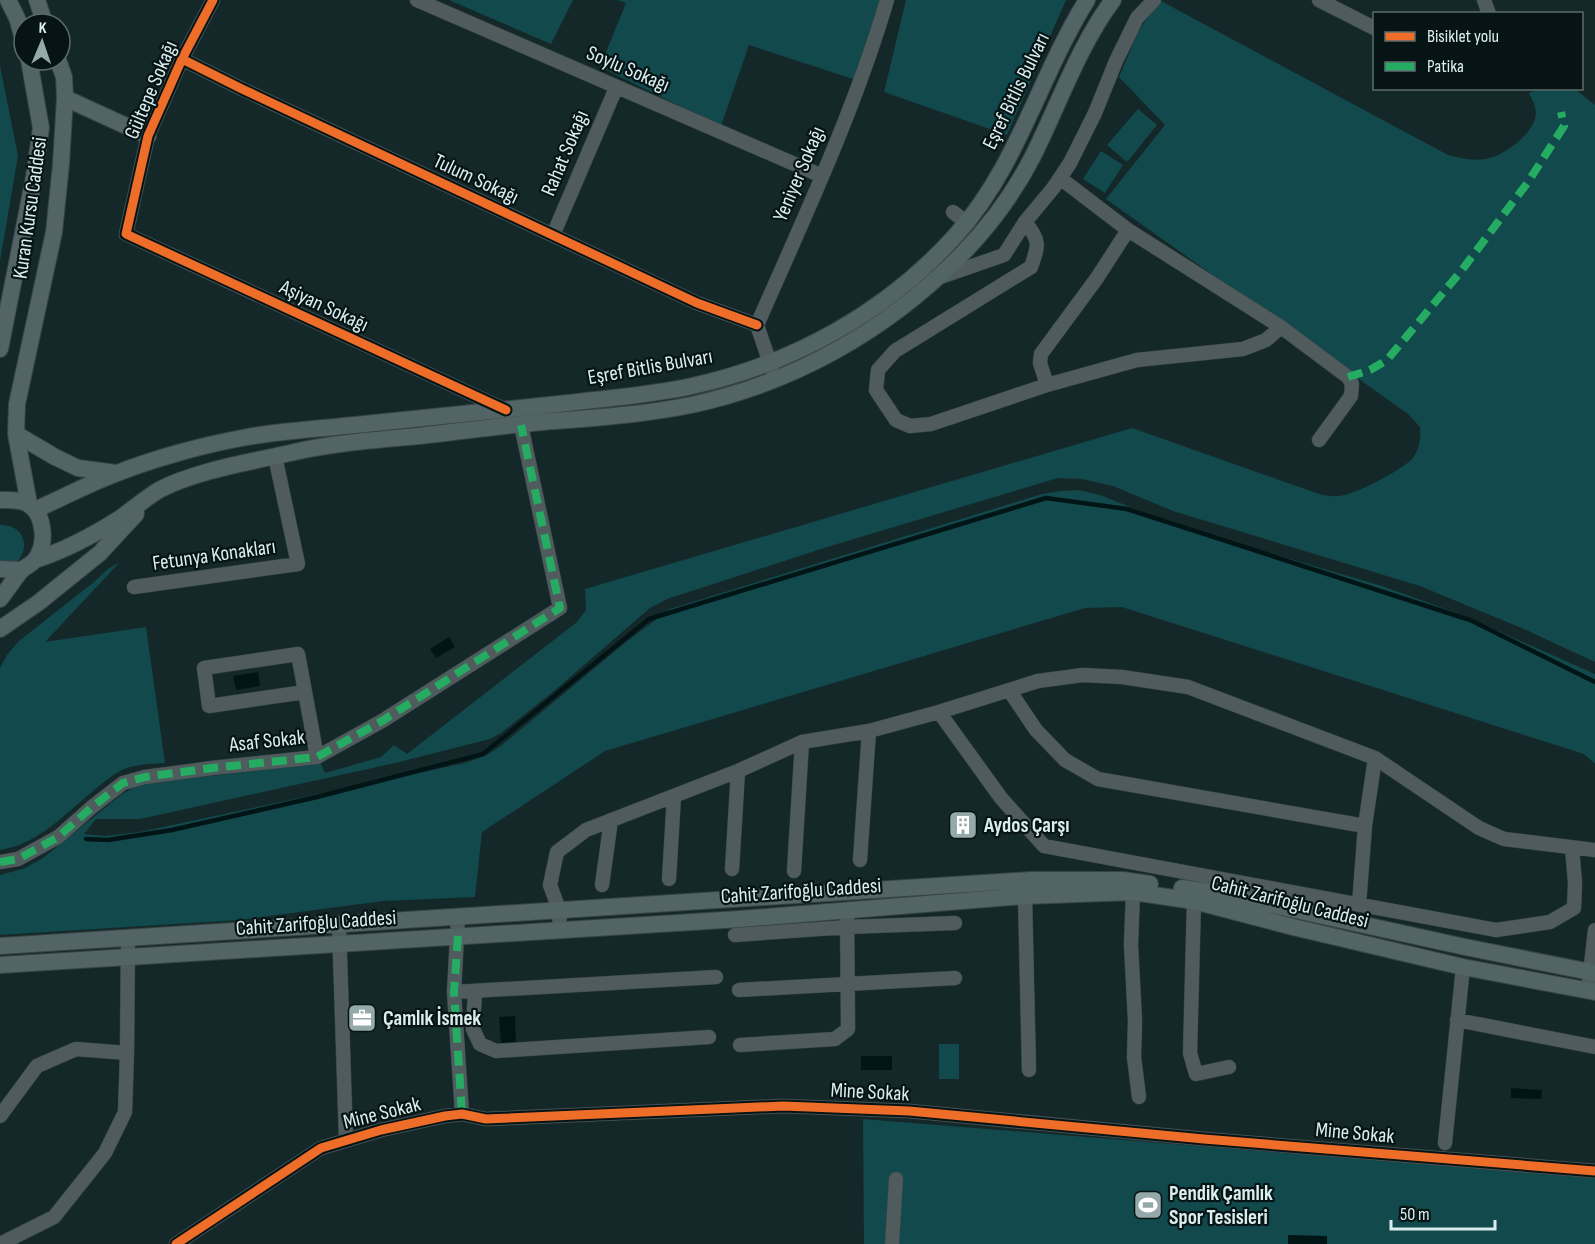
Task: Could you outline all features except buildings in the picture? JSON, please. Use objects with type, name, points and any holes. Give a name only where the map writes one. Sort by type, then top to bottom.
[{"type":"main road","name":"Eşref Bitlis Bulvarı","points":[[32,507],[116,473],[191,450],[245,437],[672,390],[735,374],[817,342],[887,297],[921,270],[967,223],[993,187],[1002,156],[1088,0]]},
{"type":"main road","name":"Eşref Bitlis Bulvarı","points":[[158,491],[189,478],[318,447],[672,408],[720,398],[776,379],[818,360],[886,320],[936,279],[985,229],[1031,159],[1099,19],[1113,0]]},
{"type":"main road","name":"Kuran Kursu Caddesi","points":[[0,349],[34,177],[41,128],[32,72]]},
{"type":"main road","name":"Kuran Kursu Caddesi","points":[[28,565],[43,538],[42,527],[32,507],[16,434],[17,404],[54,232],[65,98],[62,72]]},
{"type":"main road","points":[[65,98],[148,136]]},
{"type":"main road","points":[[16,434],[78,468],[116,473]]},
{"type":"main road","points":[[0,569],[28,565],[58,552],[121,517],[158,491]]},
{"type":"main road","points":[[0,629],[38,603],[100,553],[158,491]]},
{"type":"main road","points":[[0,500],[12,500],[32,507]]},
{"type":"main road","points":[[0,599],[28,565]]},
{"type":"main road","name":"Cahit Zarifoğlu Caddesi","points":[[0,946],[560,912],[1031,880],[1123,880],[1223,894],[1465,947],[1592,972]]},
{"type":"main road","name":"Cahit Zarifoğlu Caddesi","points":[[0,965],[559,930],[847,919],[1025,896],[1133,892],[1194,901],[1463,967],[1592,992]]},
{"type":"street","name":"Gültepe Sokağı","points":[[126,234],[148,136],[182,58],[213,0]]},
{"type":"street","name":"Soylu Sokağı","points":[[417,0],[822,176]]},
{"type":"street","name":"Yeniyer Sokağı","points":[[758,325],[871,56],[887,0]]},
{"type":"street","points":[[936,279],[1004,255],[1025,222],[1070,163],[1137,18],[1154,0]]},
{"type":"street","points":[[1319,0],[1373,27]]},
{"type":"street","name":"Tulum Sokağı","points":[[182,58],[242,89],[697,303],[758,325]]},
{"type":"street","name":"Rahat Sokağı","points":[[553,235],[616,87]]},
{"type":"street","points":[[1060,178],[1128,230],[1281,327],[1348,377],[1352,384],[1351,396],[1319,440]]},
{"type":"street","points":[[952,212],[967,223]]},
{"type":"street","points":[[1025,222],[1035,233],[1038,241],[1031,267],[895,351],[878,370],[876,390],[896,420],[910,426],[931,424],[1047,385],[1137,360],[1243,349],[1266,340],[1281,327]]},
{"type":"street","points":[[1047,385],[1040,363],[1041,354],[1097,278],[1128,230]]},
{"type":"street","name":"Aşiyan Sokağı","points":[[126,234],[506,410]]},
{"type":"street","points":[[758,325],[776,379]]},
{"type":"street","name":"Asaf Sokak","points":[[0,862],[18,859],[58,837],[123,783],[145,777],[212,768],[317,757],[382,721],[560,608],[521,425]]},
{"type":"street","name":"Fetunya Konakları","points":[[134,587],[298,564],[276,456]]},
{"type":"street","points":[[305,692],[209,706],[204,668],[298,654],[317,757]]},
{"type":"street","points":[[559,930],[560,912],[550,885],[557,852],[586,830],[738,771],[802,742],[869,731],[1038,681],[1083,675],[1122,677],[1188,687],[1375,758],[1479,828],[1504,839],[1595,850]]},
{"type":"street","points":[[1009,690],[1036,730],[1065,760],[1098,779],[1365,826]]},
{"type":"street","points":[[939,712],[1001,798],[1044,846],[1496,930],[1550,922],[1574,908],[1575,882],[1572,848]]},
{"type":"street","points":[[860,860],[869,731]]},
{"type":"street","points":[[794,871],[802,742]]},
{"type":"street","points":[[1359,905],[1365,826],[1375,758]]},
{"type":"street","points":[[732,869],[738,771]]},
{"type":"street","points":[[669,879],[674,796]]},
{"type":"street","points":[[602,885],[611,820]]},
{"type":"street","points":[[1133,892],[1131,945],[1135,1021],[1134,1057],[1139,1097]]},
{"type":"street","points":[[1025,896],[1029,1070]]},
{"type":"street","points":[[1194,901],[1190,1053],[1196,1074],[1229,1067]]},
{"type":"street","points":[[458,918],[454,992],[462,1114]]},
{"type":"street","points":[[740,1045],[835,1039],[848,1029],[847,919]]},
{"type":"street","points":[[735,935],[847,919],[955,922]]},
{"type":"street","points":[[339,925],[346,1140]]},
{"type":"street","points":[[1592,992],[1595,930]]},
{"type":"street","points":[[0,1244],[54,1218],[105,1153],[125,1112],[128,1053],[128,939]]},
{"type":"street","points":[[1445,1143],[1463,967]]},
{"type":"street","points":[[454,992],[716,977]]},
{"type":"street","points":[[739,990],[955,978]]},
{"type":"street","points":[[475,991],[474,1029],[480,1044],[496,1051],[709,1037]]},
{"type":"street","points":[[1457,1020],[1595,1047]]},
{"type":"street","points":[[0,1116],[37,1066],[76,1049],[128,1053]]},
{"type":"street","name":"Mine Sokak","points":[[176,1244],[321,1148],[381,1130],[462,1114],[486,1119],[783,1106],[909,1111],[1204,1139],[1595,1171]]},
{"type":"street","points":[[892,1244],[896,1179]]},
{"type":"shaded area","points":[[449,0],[573,0],[551,44]]},
{"type":"shaded area","points":[[617,0],[886,0],[862,82],[749,45],[721,126],[600,67],[626,3]]},
{"type":"shaded area","points":[[906,0],[1066,0],[1007,135],[884,92]]},
{"type":"shaded area","points":[[1159,0],[1448,155],[1471,159],[1485,159],[1500,154],[1522,139],[1536,116],[1529,93],[1536,90],[1576,90],[1595,105],[1595,662],[1524,629],[1420,586],[1173,511],[1113,486],[1082,479],[1058,478],[827,547],[667,599],[650,608],[554,691],[490,739],[395,763],[140,819],[96,819],[84,834],[105,836],[140,832],[465,763],[487,755],[502,745],[626,642],[670,609],[1042,494],[1079,490],[1103,496],[1174,525],[1382,586],[1462,615],[1595,674],[1595,764],[1584,754],[1122,607],[1085,608],[605,751],[482,832],[475,897],[383,901],[239,920],[0,935],[0,875],[25,868],[43,858],[122,794],[137,786],[154,782],[246,772],[319,760],[325,773],[381,757],[394,745],[407,754],[577,622],[586,610],[585,589],[1132,428],[1319,494],[1331,496],[1345,495],[1366,487],[1408,463],[1420,443],[1420,427],[1408,414],[1106,199],[1165,125],[1119,77],[1137,34]]},
{"type":"shaded area","points":[[0,66],[18,156],[0,261]]},
{"type":"shaded area","points":[[1138,109],[1157,125],[1127,162],[1107,145]]},
{"type":"shaded area","points":[[1101,151],[1123,165],[1105,193],[1083,179]]},
{"type":"shaded area","points":[[0,525],[14,528],[19,532],[24,549],[17,562],[0,566]]},
{"type":"shaded area","points":[[119,563],[45,642],[146,627],[165,763],[139,765],[120,771],[38,835],[14,847],[0,850],[0,668],[19,641],[109,568]]},
{"type":"shaded area","points":[[449,637],[455,647],[436,658],[430,649]]},
{"type":"shaded area","points":[[258,672],[260,686],[236,690],[233,676]]},
{"type":"shaded area","points":[[515,1016],[516,1042],[501,1043],[499,1017]]},
{"type":"shaded area","points":[[939,1044],[959,1044],[959,1079],[939,1079]]},
{"type":"shaded area","points":[[861,1056],[892,1056],[892,1070],[861,1070]]},
{"type":"shaded area","points":[[1511,1088],[1542,1090],[1541,1099],[1511,1098]]},
{"type":"shaded area","name":"Pendik Çamlık Spor Tesisleri","points":[[863,1119],[1595,1178],[1595,1244],[864,1244]]},
{"type":"shaded area","points":[[1288,1235],[1327,1236],[1327,1244],[1288,1244]]},
{"type":"waterway","points":[[86,839],[108,840],[172,830],[317,797],[483,754],[649,619],[1046,498],[1127,509],[1470,620],[1595,682]]},
{"type":"marked path","points":[[1348,377],[1370,370],[1387,360],[1462,270],[1528,182],[1564,126],[1561,112]]},
{"type":"marked path","points":[[0,862],[18,859],[58,837],[123,783],[145,777],[212,768],[317,757],[382,721],[560,608],[521,425]]},
{"type":"marked path","points":[[458,936],[454,992],[462,1114]]},
{"type":"cycle path","points":[[213,0],[182,59],[148,136],[126,234],[506,410]]},
{"type":"cycle path","points":[[182,59],[697,303],[757,325]]},
{"type":"cycle path","points":[[176,1244],[321,1148],[381,1130],[462,1114],[486,1119],[783,1106],[909,1111],[1204,1139],[1595,1171]]},
{"type":"place","name":"Aydos Çarşı","points":[[963,825]]},
{"type":"place","name":"Çamlık İsmek","points":[[362,1018]]},
{"type":"place","name":"Pendik Çamlık Spor Tesisleri","points":[[1148,1205]]}]
